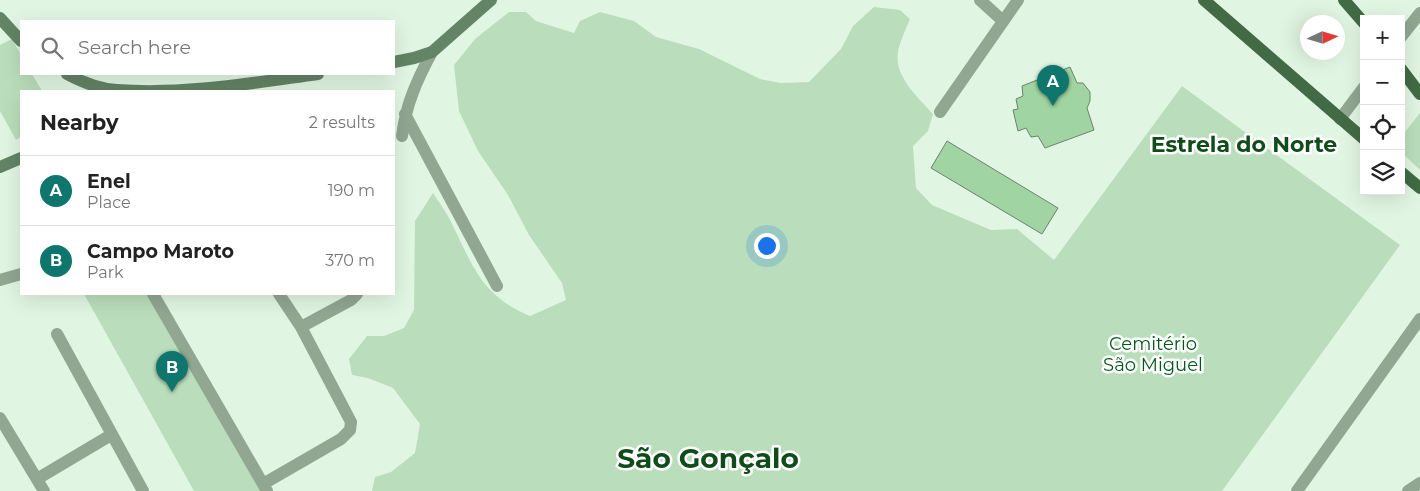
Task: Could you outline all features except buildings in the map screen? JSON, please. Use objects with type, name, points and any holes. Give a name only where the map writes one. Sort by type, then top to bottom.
[{"type":"main road","points":[[1204,0],[1360,136]]},
{"type":"main road","points":[[1344,0],[1360,18]]},
{"type":"main road","points":[[1405,74],[1420,94]]},
{"type":"main road","points":[[1405,175],[1420,188]]},
{"type":"street","points":[[402,136],[405,114],[413,86],[432,52],[491,0]]},
{"type":"street","points":[[980,0],[1003,22]]},
{"type":"street","points":[[940,112],[1018,0]]},
{"type":"street","points":[[1405,32],[1420,14]]},
{"type":"street","points":[[0,18],[20,39]]},
{"type":"street","points":[[395,62],[432,52]]},
{"type":"street","points":[[69,75],[86,84],[111,90]]},
{"type":"street","points":[[154,90],[194,89],[310,75]]},
{"type":"street","points":[[1340,119],[1360,92]]},
{"type":"street","points":[[405,114],[497,286]]},
{"type":"street","points":[[0,167],[20,158]]},
{"type":"street","points":[[0,280],[20,274]]},
{"type":"street","points":[[154,295],[265,487],[341,439],[350,430],[351,422],[301,327],[280,295]]},
{"type":"street","points":[[301,327],[351,300],[356,295]]},
{"type":"street","points":[[1296,491],[1420,318]]},
{"type":"street","points":[[57,334],[143,491]]},
{"type":"street","points":[[0,418],[44,491]]},
{"type":"street","points":[[37,479],[111,435]]},
{"type":"street","points":[[1408,491],[1420,483]]},
{"type":"green space","name":"Cemitério São Miguel","points":[[874,7],[900,10],[910,19],[899,48],[898,61],[903,78],[908,86],[933,114],[928,131],[913,146],[916,188],[932,205],[991,230],[1017,229],[1054,260],[1182,86],[1400,245],[1222,491],[372,491],[375,477],[391,472],[415,453],[420,424],[393,388],[368,378],[352,375],[349,359],[367,336],[384,336],[404,328],[414,310],[415,221],[433,193],[449,217],[474,268],[482,280],[501,300],[530,316],[566,300],[562,283],[529,235],[508,195],[478,151],[459,111],[454,65],[475,39],[509,12],[526,12],[536,21],[574,33],[580,21],[600,12],[634,21],[656,37],[699,49],[760,79],[781,83],[809,82],[841,49],[853,26]]},
{"type":"green space","points":[[12,39],[20,53],[20,75],[33,75],[41,90],[20,90],[20,138],[16,140],[0,111],[0,45]]},
{"type":"green space","points":[[1420,113],[1420,170],[1405,156],[1405,132]]},
{"type":"green space","points":[[85,295],[149,295],[261,491],[194,491]]},
{"type":"place","name":"Enel","points":[[1053,106]]},
{"type":"place","name":"Campo Maroto","points":[[172,392]]},
{"type":"district","name":"Estrela do Norte","points":[[1244,144]]},
{"type":"district","name":"São Gonçalo","points":[[708,458]]}]
